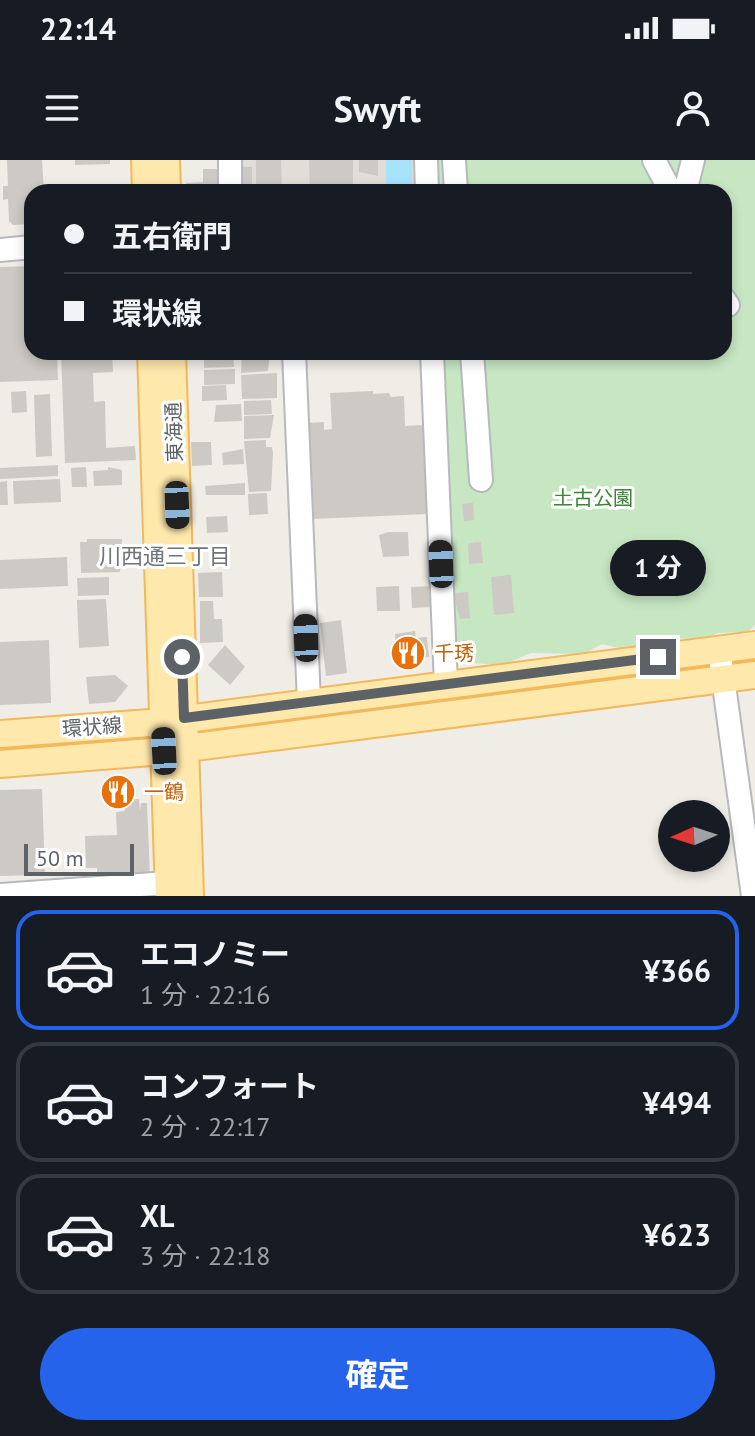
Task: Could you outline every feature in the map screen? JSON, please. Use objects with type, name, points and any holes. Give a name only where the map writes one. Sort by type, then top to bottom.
[{"type":"main road","points":[[145,160],[146,184]]},
{"type":"main road","points":[[166,160],[167,184]]},
{"type":"main road","points":[[151,360],[173,720]]},
{"type":"main road","name":"東海通","points":[[172,360],[176,892]]},
{"type":"main road","name":"環状線","points":[[0,734],[173,720],[755,645]]},
{"type":"main road","name":"環状線","points":[[0,764],[175,749],[755,675]]},
{"type":"street","points":[[230,160],[230,184]]},
{"type":"street","points":[[426,160],[427,184]]},
{"type":"street","points":[[454,160],[456,184]]},
{"type":"street","points":[[654,160],[667,184]]},
{"type":"street","points":[[687,184],[693,160]]},
{"type":"street","points":[[0,250],[24,248]]},
{"type":"street","points":[[294,360],[309,702]]},
{"type":"street","points":[[432,360],[446,685]]},
{"type":"street","points":[[473,360],[481,480]]},
{"type":"street","points":[[719,649],[753,896]]},
{"type":"street","points":[[0,895],[176,892]]},
{"type":"shaded area","points":[[234,160],[417,160],[418,184],[235,184]]},
{"type":"green space","name":"土古公園","points":[[432,160],[755,160],[755,625],[748,632],[718,633],[702,641],[671,637],[628,650],[602,644],[584,654],[531,653],[503,665],[456,662],[440,360],[732,360],[732,184],[433,184]]},
{"type":"water","points":[[386,160],[412,160],[412,184],[386,184]]},
{"type":"building","points":[[7,160],[42,160],[44,184],[24,184],[24,224],[13,225],[9,221],[8,199],[3,200],[3,186],[8,186]]},
{"type":"building","points":[[75,160],[110,160],[110,164],[75,165]]},
{"type":"building","points":[[256,160],[281,160],[282,184],[256,184]]},
{"type":"building","points":[[309,160],[353,160],[353,184],[310,184]]},
{"type":"building","points":[[359,160],[378,160],[378,176],[359,172]]},
{"type":"building","points":[[236,167],[252,167],[252,184],[236,184]]},
{"type":"building","points":[[203,169],[222,169],[223,184],[186,184],[203,182]]},
{"type":"building","points":[[24,266],[24,360],[57,360],[58,380],[0,382],[0,267]]},
{"type":"building","points":[[61,360],[112,360],[113,372],[93,373],[94,402],[105,401],[106,448],[135,446],[136,460],[65,463]]},
{"type":"building","points":[[204,360],[234,360],[234,367],[204,368]]},
{"type":"building","points":[[242,360],[269,360],[268,371],[241,373]]},
{"type":"building","points":[[235,369],[235,384],[204,385],[204,370]]},
{"type":"building","points":[[277,373],[277,398],[242,399],[241,375]]},
{"type":"building","points":[[226,385],[227,400],[202,401],[202,386]]},
{"type":"building","points":[[26,391],[27,412],[12,413],[11,392]]},
{"type":"building","points":[[373,391],[373,394],[389,393],[391,397],[404,396],[405,426],[424,425],[428,514],[312,519],[307,423],[324,422],[324,430],[332,429],[330,393]]},
{"type":"building","points":[[50,394],[52,456],[36,457],[34,395]]},
{"type":"building","points":[[271,400],[272,414],[244,415],[244,401]]},
{"type":"building","points":[[241,404],[242,421],[214,422],[216,405]]},
{"type":"building","points":[[274,415],[270,438],[244,439],[244,416]]},
{"type":"building","points":[[266,440],[266,447],[272,447],[273,453],[271,491],[249,492],[244,441]]},
{"type":"building","points":[[191,442],[211,442],[212,465],[192,466]]},
{"type":"building","points":[[243,449],[244,464],[223,465],[222,453]]},
{"type":"building","points":[[58,465],[58,476],[0,479],[0,468]]},
{"type":"building","points":[[86,467],[87,487],[72,487],[71,468]]},
{"type":"building","points":[[108,467],[122,470],[122,485],[94,486],[93,471],[108,470]]},
{"type":"building","points":[[60,479],[61,502],[14,504],[13,481]]},
{"type":"building","points":[[7,481],[8,505],[0,505],[0,482]]},
{"type":"building","points":[[245,483],[245,495],[206,495],[205,486]]},
{"type":"building","points":[[267,493],[268,514],[249,515],[248,494]]},
{"type":"building","points":[[473,503],[474,520],[464,521],[462,504]]},
{"type":"building","points":[[227,516],[228,532],[207,533],[206,517]]},
{"type":"building","points":[[408,532],[409,556],[383,557],[379,535]]},
{"type":"building","points":[[87,539],[122,539],[120,572],[81,573],[80,542],[87,542]]},
{"type":"building","points":[[481,542],[483,563],[469,564],[468,544]]},
{"type":"building","points":[[67,557],[68,586],[0,589],[0,560]]},
{"type":"building","points":[[222,572],[223,597],[199,597],[198,573]]},
{"type":"building","points":[[511,575],[514,613],[494,615],[491,577]]},
{"type":"building","points":[[109,577],[109,595],[78,596],[77,578]]},
{"type":"building","points":[[399,586],[400,611],[377,611],[376,587]]},
{"type":"building","points":[[433,586],[434,607],[412,608],[411,587]]},
{"type":"building","points":[[468,592],[470,618],[460,619],[453,593]]},
{"type":"building","points":[[106,599],[109,646],[79,648],[77,600]]},
{"type":"building","points":[[200,601],[213,601],[214,619],[222,619],[223,642],[200,643]]},
{"type":"building","points":[[341,620],[347,673],[326,676],[320,623]]},
{"type":"building","points":[[415,631],[416,638],[427,637],[429,657],[414,659],[414,665],[397,667],[395,634]]},
{"type":"building","points":[[49,640],[51,703],[0,705],[0,642]]},
{"type":"building","points":[[225,645],[245,667],[230,685],[208,665]]},
{"type":"building","points":[[115,675],[128,686],[115,702],[89,704],[86,677]]},
{"type":"building","points":[[119,777],[131,788],[118,802],[105,791]]},
{"type":"building","points":[[42,789],[45,875],[0,876],[0,790]]},
{"type":"building","points":[[124,799],[139,799],[140,811],[141,803],[147,803],[150,876],[97,878],[97,868],[86,868],[85,836],[117,835],[116,812],[125,811]]},
{"type":"place","name":"千琇","points":[[408,653]]},
{"type":"place","name":"一鶴","points":[[118,792]]},
{"type":"district","name":"川西通三丁目","points":[[165,556]]},
{"type":"route","points":[[182,657],[184,718],[658,657]]}]
